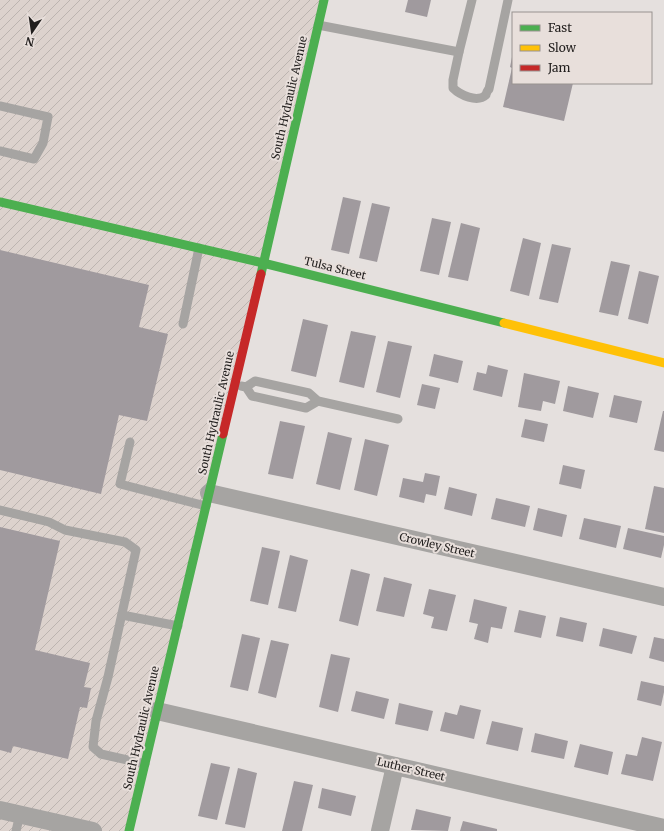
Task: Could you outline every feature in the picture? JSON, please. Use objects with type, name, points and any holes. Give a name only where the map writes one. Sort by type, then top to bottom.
[{"type":"street","name":"South Hydraulic Avenue","points":[[129,831],[264,263],[324,0]]},
{"type":"street","name":"Tulsa Street","points":[[0,202],[264,263],[664,362]]},
{"type":"street","name":"Crowley Street","points":[[208,499],[664,597]]},
{"type":"street","name":"Luther Street","points":[[157,711],[664,828]]},
{"type":"street","points":[[380,831],[395,766]]},
{"type":"street","points":[[0,810],[18,823],[93,831]]},
{"type":"lane","points":[[472,0],[459,52],[453,80],[453,88],[458,93],[473,98],[481,97],[486,94],[489,89],[508,0]]},
{"type":"lane","points":[[318,24],[459,52]]},
{"type":"lane","points":[[0,106],[48,117],[43,143],[34,159],[0,151]]},
{"type":"lane","points":[[183,324],[199,248]]},
{"type":"lane","points":[[246,387],[254,381],[309,393],[318,401],[398,419]]},
{"type":"lane","points":[[235,385],[246,387],[252,396],[306,408],[318,401]]},
{"type":"lane","points":[[130,442],[120,484],[208,499]]},
{"type":"lane","points":[[0,510],[49,522],[65,530],[125,542],[136,550],[108,677],[96,721],[93,747],[101,754],[145,764]]},
{"type":"lane","points":[[122,615],[178,626]]},
{"type":"shaded area","points":[[0,0],[323,0],[132,831],[0,831]]},
{"type":"building","points":[[408,0],[431,0],[427,17],[405,12]]},
{"type":"building","points":[[512,57],[512,68],[510,67]]},
{"type":"building","points":[[512,68],[512,84],[573,84],[564,121],[503,107]]},
{"type":"building","points":[[343,197],[361,201],[349,254],[331,250]]},
{"type":"building","points":[[372,203],[390,207],[377,262],[359,258]]},
{"type":"building","points":[[432,218],[451,222],[439,275],[420,271]]},
{"type":"building","points":[[461,223],[480,228],[468,281],[448,277]]},
{"type":"building","points":[[523,238],[541,243],[529,296],[510,291]]},
{"type":"building","points":[[552,244],[571,248],[558,303],[539,299]]},
{"type":"building","points":[[0,250],[149,285],[139,327],[168,334],[147,421],[119,415],[101,494],[0,470]]},
{"type":"building","points":[[611,261],[630,265],[618,316],[599,312]]},
{"type":"building","points":[[639,271],[659,276],[648,324],[628,319]]},
{"type":"building","points":[[303,319],[328,325],[316,377],[291,371]]},
{"type":"building","points":[[351,331],[376,336],[364,388],[339,382]]},
{"type":"building","points":[[388,341],[412,346],[400,398],[376,392]]},
{"type":"building","points":[[434,354],[463,361],[458,383],[429,376]]},
{"type":"building","points":[[488,365],[508,370],[502,397],[473,390],[477,372],[486,374]]},
{"type":"building","points":[[524,373],[560,381],[555,404],[543,401],[541,411],[518,407]]},
{"type":"building","points":[[422,384],[440,388],[435,409],[417,405]]},
{"type":"building","points":[[568,386],[599,393],[593,418],[563,411]]},
{"type":"building","points":[[614,395],[642,401],[637,423],[609,417]]},
{"type":"building","points":[[664,411],[664,452],[654,450]]},
{"type":"building","points":[[525,419],[548,424],[544,442],[521,437]]},
{"type":"building","points":[[280,421],[305,426],[293,479],[268,474]]},
{"type":"building","points":[[328,432],[352,438],[340,490],[316,484]]},
{"type":"building","points":[[365,439],[389,445],[377,496],[354,490]]},
{"type":"building","points":[[563,465],[585,470],[581,489],[559,484]]},
{"type":"building","points":[[425,473],[440,476],[436,496],[426,494],[424,503],[399,497],[403,478],[423,482]]},
{"type":"building","points":[[654,486],[664,488],[664,533],[645,529]]},
{"type":"building","points":[[449,487],[477,494],[472,516],[444,509]]},
{"type":"building","points":[[496,498],[530,506],[525,527],[491,519]]},
{"type":"building","points":[[538,508],[567,515],[562,537],[533,530]]},
{"type":"building","points":[[584,518],[621,526],[616,548],[579,539]]},
{"type":"building","points":[[0,527],[60,541],[35,650],[90,663],[84,687],[91,688],[87,708],[80,707],[68,759],[13,746],[11,753],[0,750]]},
{"type":"building","points":[[628,528],[664,536],[664,545],[661,558],[623,549]]},
{"type":"building","points":[[262,547],[280,551],[268,605],[250,601]]},
{"type":"building","points":[[290,555],[308,560],[296,612],[278,608]]},
{"type":"building","points":[[351,569],[370,574],[358,626],[339,621]]},
{"type":"building","points":[[384,577],[412,584],[404,617],[376,611]]},
{"type":"building","points":[[429,589],[456,595],[447,631],[431,628],[434,617],[423,614]]},
{"type":"building","points":[[474,599],[507,607],[502,629],[491,627],[488,643],[474,639],[478,624],[469,622]]},
{"type":"building","points":[[519,610],[546,616],[541,638],[514,632]]},
{"type":"building","points":[[560,617],[587,623],[583,642],[556,636]]},
{"type":"building","points":[[603,628],[637,636],[632,654],[599,646]]},
{"type":"building","points":[[242,634],[260,638],[248,691],[230,687]]},
{"type":"building","points":[[654,637],[664,639],[664,662],[649,658]]},
{"type":"building","points":[[271,640],[289,644],[276,698],[258,693]]},
{"type":"building","points":[[331,654],[350,658],[338,712],[319,707]]},
{"type":"building","points":[[641,681],[664,686],[661,706],[637,700]]},
{"type":"building","points":[[356,691],[389,699],[384,719],[351,711]]},
{"type":"building","points":[[399,703],[433,711],[428,731],[395,724]]},
{"type":"building","points":[[460,705],[481,710],[474,739],[440,731],[445,712],[457,715]]},
{"type":"building","points":[[492,721],[523,728],[518,751],[486,744]]},
{"type":"building","points":[[535,733],[568,741],[564,759],[531,752]]},
{"type":"building","points":[[642,737],[662,742],[653,781],[621,774],[626,754],[637,756]]},
{"type":"building","points":[[580,744],[613,752],[608,775],[574,767]]},
{"type":"building","points":[[211,763],[230,767],[217,820],[198,816]]},
{"type":"building","points":[[238,768],[257,773],[245,828],[225,824]]},
{"type":"building","points":[[294,781],[313,785],[302,831],[282,831]]},
{"type":"building","points":[[322,788],[356,796],[351,816],[318,808]]},
{"type":"building","points":[[416,809],[451,817],[448,831],[411,830]]},
{"type":"building","points":[[463,821],[497,829],[497,831],[460,831]]},
{"type":"traffic: fast","points":[[261,274],[324,0]]},
{"type":"traffic: fast","points":[[0,202],[263,263],[504,323]]},
{"type":"traffic: fast","points":[[129,831],[223,434]]},
{"type":"traffic: slow","points":[[504,323],[664,363]]},
{"type":"traffic: jam","points":[[223,434],[261,274]]}]
